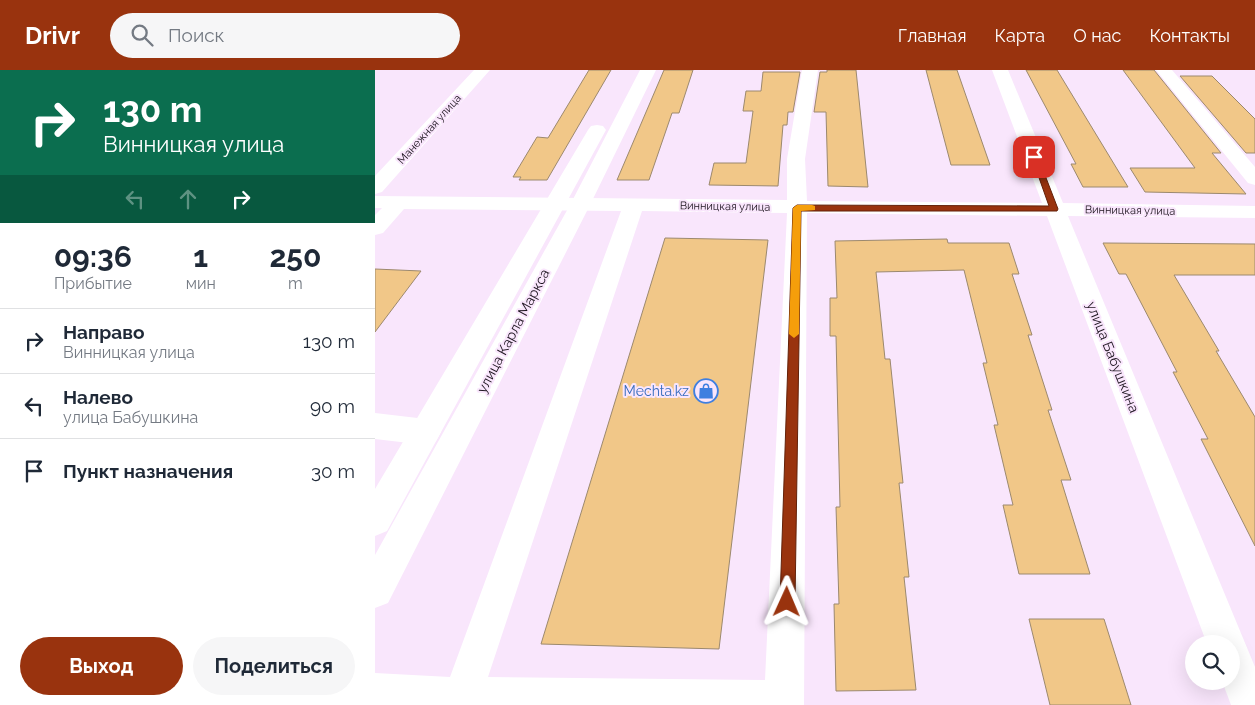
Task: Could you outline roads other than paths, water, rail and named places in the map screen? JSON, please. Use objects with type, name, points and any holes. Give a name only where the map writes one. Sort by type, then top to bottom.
[{"type":"street","name":"Манежная улица","points":[[375,188],[482,70]]},
{"type":"street","name":"улица Карла Маркса","points":[[375,590],[567,205],[631,70]]},
{"type":"street","name":"улица Карла Маркса","points":[[375,520],[426,432],[567,205],[647,70]]},
{"type":"street","points":[[375,693],[462,697],[784,702],[797,208],[796,160],[809,70]]},
{"type":"street","name":"улица Бабушкина","points":[[1000,70],[1222,635]]},
{"type":"street","points":[[1164,70],[1255,179]]},
{"type":"street","name":"Винницкая улица","points":[[375,202],[1255,212]]},
{"type":"street","points":[[375,228],[399,202]]},
{"type":"street","points":[[462,697],[634,204]]},
{"type":"street","points":[[375,426],[426,432]]},
{"type":"street","points":[[1240,678],[1251,705]]},
{"type":"place","name":"Mechta.kz","points":[[706,391]]}]
